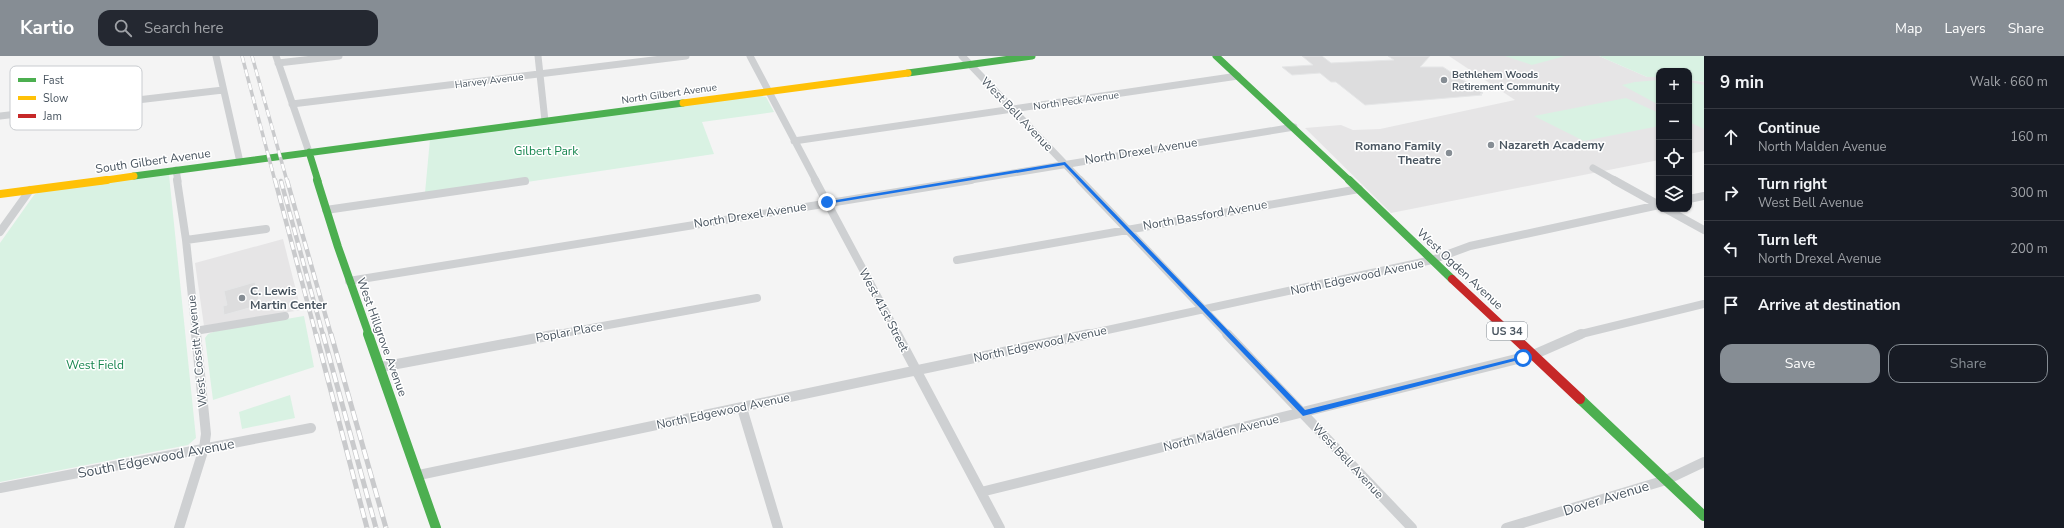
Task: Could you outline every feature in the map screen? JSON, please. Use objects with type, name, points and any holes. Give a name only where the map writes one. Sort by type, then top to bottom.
[{"type":"street","points":[[216,56],[240,162]]},
{"type":"street","points":[[308,152],[277,59],[339,56]]},
{"type":"street","points":[[538,56],[545,121]]},
{"type":"street","name":"Harvey Avenue","points":[[292,104],[686,56]]},
{"type":"street","name":"West 41st Street","points":[[750,56],[1000,528]]},
{"type":"street","name":"West Bell Avenue","points":[[962,56],[1412,528]]},
{"type":"street","name":"North Gilbert Avenue","points":[[308,152],[1032,56]]},
{"type":"street","name":"West Ogden Avenue","points":[[1216,56],[1294,127],[1432,260],[1704,516]]},
{"type":"street","name":"North Peck Avenue","points":[[794,141],[1238,76]]},
{"type":"street","points":[[142,99],[223,90]]},
{"type":"street","points":[[0,116],[10,115]]},
{"type":"street","name":"North Drexel Avenue","points":[[349,281],[1065,163],[1294,127]]},
{"type":"street","name":"South Gilbert Avenue","points":[[0,194],[308,152]]},
{"type":"street","name":"West Hillgrove Avenue","points":[[308,152],[349,281],[381,367],[436,528]]},
{"type":"street","points":[[1593,168],[1656,203]]},
{"type":"street","name":"West Cossitt Avenue","points":[[176,170],[186,240],[206,434],[204,448],[179,528]]},
{"type":"street","points":[[326,210],[525,181]]},
{"type":"street","name":"North Bassford Avenue","points":[[957,260],[1359,189]]},
{"type":"street","points":[[0,232],[30,190]]},
{"type":"street","points":[[1692,198],[1704,196]]},
{"type":"street","name":"North Edgewood Avenue","points":[[419,475],[1205,310],[1432,260],[1470,246],[1656,206]]},
{"type":"street","points":[[1671,212],[1704,230]]},
{"type":"street","points":[[186,240],[266,229]]},
{"type":"street","name":"Poplar Place","points":[[381,367],[757,298]]},
{"type":"street","name":"North Malden Avenue","points":[[981,492],[1534,355],[1575,336],[1704,304]]},
{"type":"street","points":[[195,331],[285,316]]},
{"type":"street","points":[[742,408],[778,528]]},
{"type":"street","name":"South Edgewood Avenue","points":[[0,488],[311,428]]},
{"type":"street","name":"Dover Avenue","points":[[1506,528],[1666,480],[1704,462]]},
{"type":"shaded area","name":"Nazareth Academy","points":[[1449,56],[1599,56],[1647,77],[1656,77],[1656,161],[1391,213],[1305,128],[1341,125],[1353,130],[1380,129],[1515,100]]},
{"type":"shaded area","points":[[1692,80],[1704,82],[1704,151],[1692,153]]},
{"type":"shaded area","points":[[283,239],[301,310],[204,326],[195,263]]},
{"type":"green space","points":[[1505,56],[1565,56],[1532,65]]},
{"type":"green space","points":[[1599,56],[1704,56],[1704,82],[1692,80],[1692,68],[1656,68],[1656,77],[1647,77]]},
{"type":"green space","points":[[1656,80],[1656,103],[1622,85]]},
{"type":"green space","points":[[1692,83],[1704,85],[1704,129],[1692,123]]},
{"type":"green space","name":"Gilbert Park","points":[[756,95],[766,97],[774,112],[702,122],[714,154],[527,182],[425,193],[430,139]]},
{"type":"green space","points":[[1626,98],[1656,112],[1656,127],[1584,141],[1534,116]]},
{"type":"green space","name":"West Field","points":[[163,174],[169,175],[196,438],[188,445],[0,482],[0,243],[34,195],[39,192]]},
{"type":"green space","points":[[304,316],[314,367],[213,400],[205,338],[208,334],[216,331]]},
{"type":"green space","points":[[290,395],[295,418],[242,429],[239,412]]},
{"type":"building","name":"Bethlehem Woods Retirement Community","points":[[1302,56],[1322,56],[1331,63],[1394,60],[1388,56],[1430,56],[1420,67],[1443,67],[1483,93],[1480,94],[1482,95],[1365,105],[1336,82],[1331,82],[1320,73],[1292,75],[1282,67],[1313,65]]},
{"type":"building","name":"C. Lewis Martin Center","points":[[255,282],[260,305],[224,315],[223,306],[227,305],[224,291]]},
{"type":"railway","points":[[242,56],[275,181]]},
{"type":"railway","points":[[252,56],[287,181]]},
{"type":"railway","points":[[275,180],[316,335]]},
{"type":"railway","points":[[287,180],[331,335]]},
{"type":"railway","points":[[281,181],[323,335]]},
{"type":"railway","points":[[316,334],[367,528]]},
{"type":"railway","points":[[323,334],[376,528]]},
{"type":"railway","points":[[331,334],[386,528]]},
{"type":"traffic: fast","points":[[908,73],[1032,56]]},
{"type":"traffic: fast","points":[[1216,56],[1333,164],[1452,279]]},
{"type":"traffic: fast","points":[[134,176],[683,103]]},
{"type":"traffic: fast","points":[[309,152],[338,247],[436,528]]},
{"type":"traffic: fast","points":[[1580,399],[1704,516]]},
{"type":"traffic: slow","points":[[683,103],[908,73]]},
{"type":"traffic: slow","points":[[0,194],[134,176]]},
{"type":"traffic: jam","points":[[1452,279],[1580,399]]},
{"type":"place","name":"Bethlehem Woods Retirement Community","points":[[1444,80]]},
{"type":"place","name":"Nazareth Academy","points":[[1491,145]]},
{"type":"place","name":"Romano Family Theatre","points":[[1449,153]]},
{"type":"place","name":"C. Lewis Martin Center","points":[[242,298]]},
{"type":"route","points":[[827,202],[1065,163],[1303,413],[1523,358]]}]
